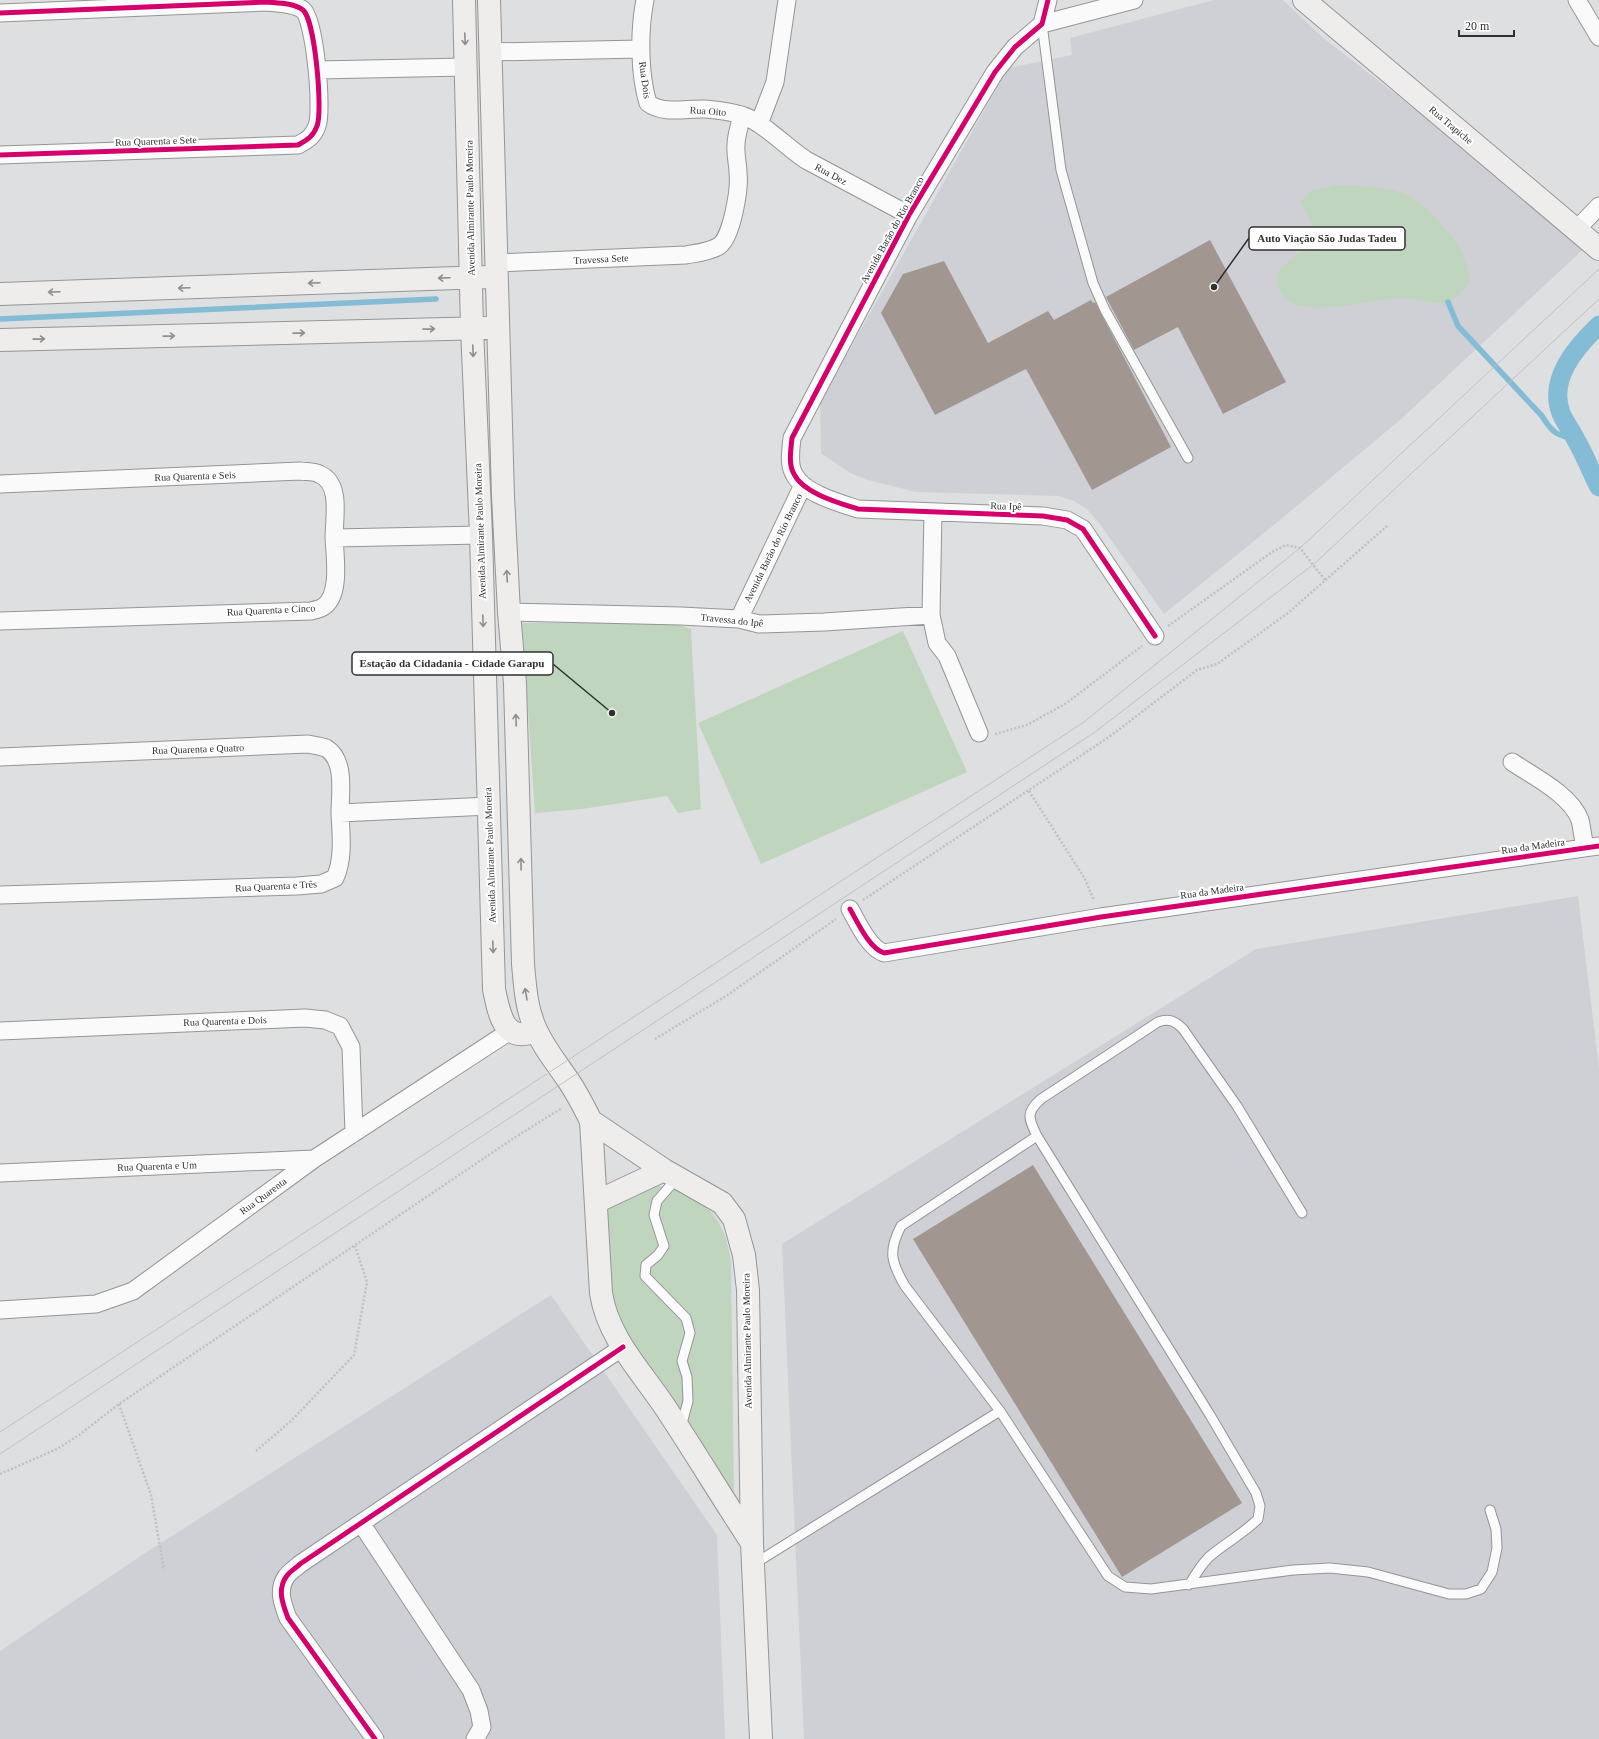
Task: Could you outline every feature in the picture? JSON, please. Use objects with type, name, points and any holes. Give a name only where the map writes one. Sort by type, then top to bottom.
[{"type":"main road","name":"Avenida Almirante Paulo Moreira","points":[[464,0],[472,328],[481,535],[494,989],[498,1010],[504,1024],[510,1031]]},
{"type":"main road","name":"Avenida Almirante Paulo Moreira","points":[[489,0],[498,329],[509,612],[515,684],[524,978],[528,1009],[536,1031],[557,1067],[568,1079],[591,1121],[603,1306],[614,1332],[623,1347],[680,1431],[752,1554]]},
{"type":"main road","name":"Rua Trapiche","points":[[1304,0],[1599,249]]},
{"type":"main road","points":[[0,294],[471,277],[497,270]]},
{"type":"main road","points":[[0,340],[472,328],[498,329]]},
{"type":"main road","points":[[488,757],[517,755]]},
{"type":"main road","points":[[510,1031],[525,1036],[536,1031]]},
{"type":"main road","name":"Avenida Almirante Paulo Moreira","points":[[591,1121],[671,1174],[722,1203],[734,1219],[744,1254],[748,1290],[752,1554],[760,1739]]},
{"type":"main road","points":[[596,1202],[671,1174]]},
{"type":"street","name":"Rua Dois","points":[[645,0],[641,50],[648,103],[654,107]]},
{"type":"street","points":[[760,124],[775,82],[787,0]]},
{"type":"street","points":[[1048,0],[1042,24],[1134,0]]},
{"type":"street","points":[[1577,0],[1599,37]]},
{"type":"street","points":[[0,13],[267,2],[286,4],[303,10],[310,21],[317,70],[466,67]]},
{"type":"street","name":"Avenida Barão do Rio Branco","points":[[738,619],[803,485],[793,474],[790,455],[792,438],[909,215],[994,72],[1015,47],[1042,24]]},
{"type":"street","points":[[491,52],[641,50]]},
{"type":"street","name":"Rua Quarenta e Sete","points":[[0,155],[278,147],[298,145],[311,138],[318,125],[317,70]]},
{"type":"street","name":"Rua Oito","points":[[654,107],[661,110],[710,109],[742,115],[760,124]]},
{"type":"street","name":"Travessa Sete","points":[[497,270],[686,255],[704,252],[719,246],[725,240],[728,233],[737,193],[738,174],[736,145],[742,115]]},
{"type":"street","name":"Rua Dez","points":[[760,124],[791,151],[909,215]]},
{"type":"street","points":[[1576,230],[1599,206]]},
{"type":"street","name":"Rua Quarenta e Seis","points":[[0,484],[300,471],[318,473],[331,482],[334,496],[334,538]]},
{"type":"street","name":"Rua Ipê","points":[[803,485],[833,502],[858,509],[1043,516],[1067,520],[1083,529],[1155,636]]},
{"type":"street","points":[[933,512],[931,615],[937,643],[947,656],[979,734]]},
{"type":"street","points":[[334,538],[481,535]]},
{"type":"street","name":"Rua Quarenta e Cinco","points":[[0,621],[311,611],[323,607],[330,600],[335,589],[334,538]]},
{"type":"street","name":"Travessa do Ipê","points":[[509,612],[681,616],[738,619],[759,624],[824,622],[931,615]]},
{"type":"street","name":"Rua Quarenta e Quatro","points":[[0,757],[308,744],[325,748],[334,755],[340,770],[340,813]]},
{"type":"street","points":[[1512,762],[1563,797],[1574,808],[1592,847]]},
{"type":"street","points":[[340,813],[489,806]]},
{"type":"street","name":"Rua Quarenta e Três","points":[[0,895],[321,884],[335,878],[340,868],[340,813]]},
{"type":"street","name":"Rua da Madeira","points":[[850,909],[873,945],[878,951],[884,953],[1101,917],[1592,847]]},
{"type":"street","name":"Rua Quarenta e Dois","points":[[0,1031],[305,1018],[325,1020],[340,1026],[351,1047],[354,1133]]},
{"type":"street","name":"Rua Quarenta","points":[[0,1310],[96,1304],[133,1291],[314,1159],[510,1031]]},
{"type":"street","name":"Rua Quarenta e Um","points":[[0,1173],[314,1159]]},
{"type":"street","points":[[375,1739],[288,1618],[282,1602],[282,1590],[285,1577],[300,1564],[623,1347]]},
{"type":"street","points":[[361,1523],[471,1690],[479,1711],[482,1728],[474,1739]]},
{"type":"lane","points":[[1042,24],[1060,170],[1093,283],[1105,310],[1188,458]]},
{"type":"lane","points":[[1189,1585],[1199,1568],[1210,1557],[1258,1519],[1260,1506],[1256,1493],[1210,1415],[1037,1136],[1030,1119],[1033,1106],[1158,1022],[1165,1019],[1171,1020],[1183,1029],[1237,1106],[1302,1212]]},
{"type":"lane","points":[[1037,1136],[901,1226],[893,1240],[892,1254],[895,1269],[906,1286],[1000,1411],[1108,1576],[1124,1587],[1151,1590],[1294,1570],[1330,1568],[1368,1572],[1449,1594],[1466,1594],[1481,1589],[1492,1572],[1497,1542],[1496,1529],[1490,1510]]},
{"type":"lane","points":[[671,1174],[657,1201],[654,1215],[664,1246],[658,1255],[646,1265],[645,1276],[686,1318],[690,1333],[682,1361],[687,1377],[688,1401],[680,1431]]},
{"type":"lane","points":[[752,1554],[1000,1411]]},
{"type":"path","points":[[655,1039],[726,996],[850,909],[1109,737],[1197,670],[1217,664],[1288,613],[1387,526]]},
{"type":"path","points":[[1028,791],[1084,879],[1101,917]]},
{"type":"path","points":[[0,1474],[57,1449],[79,1435],[119,1404],[517,1136],[579,1097]]},
{"type":"path","points":[[256,1451],[292,1420],[354,1355],[367,1282],[355,1246]]},
{"type":"path","points":[[119,1404],[151,1495],[164,1570]]},
{"type":"shaded area","points":[[1214,0],[1283,0],[1322,37],[1589,244],[1400,420],[1164,614],[1099,523],[1087,509],[1074,501],[1059,496],[916,492],[868,480],[850,473],[821,453],[820,402],[1008,68],[1072,55],[1070,38]]},
{"type":"shaded area","points":[[1578,896],[1599,1068],[1599,1739],[804,1739],[782,1244],[1256,949]]},
{"type":"shaded area","points":[[551,1295],[717,1535],[725,1739],[0,1739],[0,1651],[142,1555]]},
{"type":"green space","points":[[1336,185],[1363,186],[1394,190],[1409,196],[1422,205],[1444,227],[1456,242],[1462,253],[1468,271],[1469,284],[1454,299],[1444,303],[1433,303],[1403,298],[1334,307],[1316,307],[1299,305],[1286,299],[1278,287],[1277,276],[1283,267],[1308,244],[1312,234],[1310,220],[1300,202],[1311,191]]},
{"type":"green space","points":[[522,623],[674,623],[691,629],[701,809],[678,813],[667,796],[582,809],[535,813]]},
{"type":"green space","points":[[903,631],[967,772],[761,864],[698,723]]},
{"type":"green space","points":[[648,1185],[670,1188],[691,1196],[701,1203],[717,1219],[727,1241],[731,1262],[734,1496],[608,1308],[607,1205]]},
{"type":"building","points":[[1210,240],[1286,382],[1223,414],[1178,327],[1134,350],[1106,297]]},
{"type":"building","points":[[944,261],[988,343],[1048,311],[1054,320],[1091,300],[1093,303],[1095,302],[1171,447],[1092,490],[1026,369],[935,415],[881,313],[903,274]]},
{"type":"building","points":[[1033,1165],[1242,1503],[1122,1577],[913,1239]]},
{"type":"waterway","points":[[0,319],[436,299]]},
{"type":"waterway","points":[[1448,302],[1458,326],[1542,416],[1552,430],[1559,435],[1576,440]]},
{"type":"waterway","points":[[1599,325],[1582,343],[1566,364],[1558,388],[1558,400],[1561,413],[1599,487]]},
{"type":"tram line","points":[[0,1432],[1084,722],[1300,548],[1599,269]]},
{"type":"tram line","points":[[0,1454],[1095,732],[1314,564],[1599,299]]},
{"type":"cycle path","points":[[1048,0],[1042,24],[1015,47],[995,72],[909,215],[792,438],[790,456],[791,466],[794,474],[805,487],[841,504],[858,509],[1043,516],[1067,520],[1083,529],[1155,636]]},
{"type":"cycle path","points":[[0,13],[267,2],[295,6],[303,10],[311,30],[317,66],[319,103],[319,117],[314,133],[298,145],[0,155]]},
{"type":"cycle path","points":[[850,909],[869,941],[873,946],[884,953],[1101,917],[1599,846]]},
{"type":"cycle path","points":[[375,1739],[288,1618],[281,1592],[283,1582],[286,1577],[300,1564],[623,1347]]},
{"type":"place","name":"Auto Viação São Judas Tadeu","points":[[1214,287]]},
{"type":"place","name":"Estação da Cidadania - Cidade Garapu","points":[[612,713]]}]
